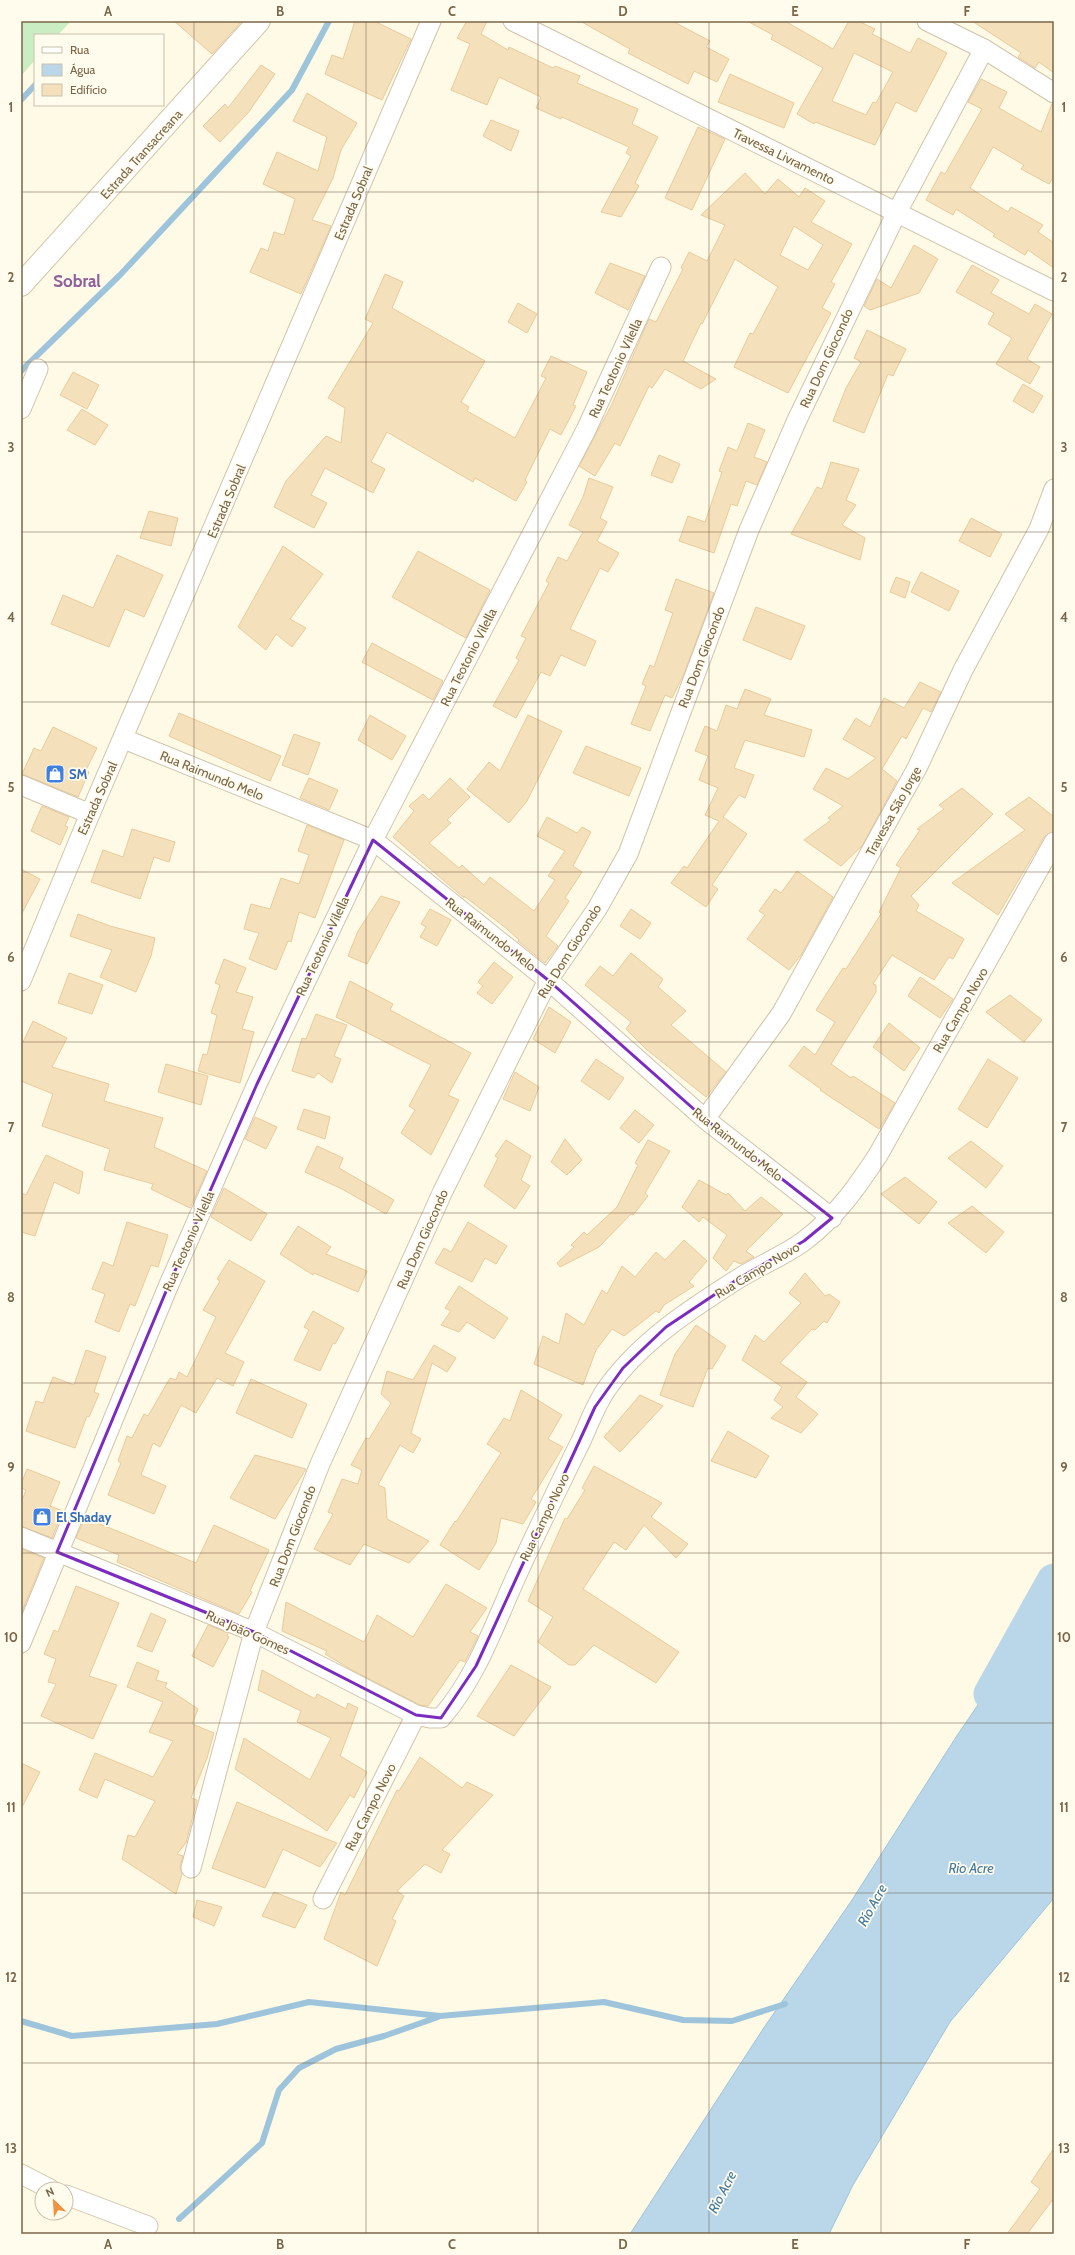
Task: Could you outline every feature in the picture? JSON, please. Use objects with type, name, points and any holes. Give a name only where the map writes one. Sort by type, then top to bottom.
[{"type":"street","name":"Estrada Transacreana","points":[[21,285],[259,21]]},
{"type":"street","name":"Estrada Sobral","points":[[21,981],[90,814],[124,739],[431,21]]},
{"type":"street","name":"Travessa Livramento","points":[[513,21],[897,212],[1054,292]]},
{"type":"street","points":[[927,21],[984,49],[1054,93]]},
{"type":"street","name":"Rua Dom Giocondo","points":[[191,1868],[254,1632],[323,1457],[443,1191],[548,980],[596,909],[628,854],[749,530],[837,333],[897,212],[984,49]]},
{"type":"street","name":"Rua Teotonio Vilella","points":[[21,1643],[166,1289],[250,1099],[372,840],[586,430],[662,266]]},
{"type":"street","points":[[21,409],[38,369]]},
{"type":"street","name":"Travessa São Jorge","points":[[705,1119],[781,1014],[917,768],[963,670],[1039,529],[1054,489]]},
{"type":"street","name":"Rua Raimundo Melo","points":[[124,739],[372,840],[548,980],[705,1119],[832,1218]]},
{"type":"street","points":[[21,785],[90,814]]},
{"type":"street","name":"Rua Campo Novo","points":[[461,1691],[476,1666],[542,1519],[579,1447],[595,1406],[608,1387],[638,1351],[666,1327],[741,1277],[804,1241],[832,1218],[852,1194],[878,1155],[1054,842]]},
{"type":"street","name":"Rua João Gomes","points":[[21,1537],[254,1632],[416,1715],[430,1718],[441,1718],[461,1691]]},
{"type":"street","name":"Rua Campo Novo","points":[[323,1899],[416,1715]]},
{"type":"street","points":[[21,2174],[35,2181]]},
{"type":"street","points":[[74,2198],[148,2226]]},
{"type":"highlighted area","points":[[373,840],[548,980],[705,1119],[832,1218],[804,1241],[741,1277],[666,1327],[623,1368],[595,1407],[476,1666],[441,1718],[416,1715],[254,1632],[57,1552],[167,1289],[257,1084]]},
{"type":"green space","points":[[21,21],[71,21],[59,34],[34,34],[34,61],[21,76]]},
{"type":"water","name":"Rio Acre","points":[[1054,1594],[1054,1898],[950,2022],[853,2185],[829,2234],[630,2234],[763,2029],[852,1900],[956,1737]]},
{"type":"building","points":[[174,21],[242,21],[212,54]]},
{"type":"building","points":[[355,21],[374,21],[411,39],[382,100],[325,74],[332,55],[343,59]]},
{"type":"building","points":[[467,21],[487,21],[481,34],[508,50],[509,47],[553,68],[555,66],[580,76],[577,83],[638,109],[632,124],[658,137],[635,183],[639,186],[621,217],[601,212],[631,156],[626,153],[629,147],[562,117],[561,119],[536,108],[541,97],[499,77],[487,105],[451,90],[470,44],[457,38]]},
{"type":"building","points":[[580,21],[672,21],[710,41],[706,47],[729,59],[717,82],[694,71],[688,84],[628,53],[630,49]]},
{"type":"building","points":[[747,21],[785,21],[833,49],[849,21],[858,21],[875,29],[872,34],[910,53],[918,38],[947,53],[916,112],[896,102],[875,145],[815,122],[814,124],[797,114],[823,68],[771,39],[773,35]],"holes":[[[854,53],[893,72],[876,103],[873,102],[866,115],[832,101]]]},
{"type":"building","points":[[972,21],[1054,21],[1054,73],[1039,62],[1035,68],[1018,57],[1021,53]]},
{"type":"building","points":[[261,65],[275,74],[248,113],[220,142],[203,126],[225,104],[228,108]]},
{"type":"building","points":[[730,74],[794,103],[784,128],[718,102]]},
{"type":"building","points":[[981,79],[1007,92],[999,108],[1041,132],[1052,104],[1054,104],[1054,176],[1049,184],[1021,169],[1024,165],[993,147],[970,188],[1008,212],[1011,207],[1043,225],[1038,232],[1054,243],[1054,268],[1028,250],[1025,255],[993,236],[995,234],[956,209],[953,215],[926,200],[941,172],[945,174],[982,109],[968,102]]},
{"type":"building","points":[[307,93],[357,123],[341,150],[333,178],[312,220],[331,226],[301,294],[250,272],[261,248],[268,251],[274,232],[284,235],[295,199],[263,184],[277,152],[318,171],[327,137],[293,121]]},
{"type":"building","points":[[491,120],[519,131],[511,151],[483,136]]},
{"type":"building","points":[[698,127],[725,139],[692,210],[665,198]]},
{"type":"building","points":[[745,173],[765,194],[778,179],[799,197],[805,188],[825,201],[811,222],[852,244],[831,282],[835,284],[822,308],[831,313],[788,393],[734,367],[750,333],[753,334],[778,287],[735,259],[702,324],[701,323],[683,361],[716,379],[701,389],[665,369],[652,388],[649,386],[620,446],[615,443],[595,476],[579,466],[612,404],[649,319],[656,322],[683,269],[681,268],[689,252],[707,261],[725,225],[701,215]],"holes":[[[794,226],[823,245],[808,270],[780,255]]]},
{"type":"building","points":[[914,245],[938,259],[919,293],[870,310],[864,306],[877,279],[891,288]]},
{"type":"building","points":[[610,263],[645,276],[628,310],[595,293]]},
{"type":"building","points":[[972,265],[999,280],[991,293],[1029,314],[1035,304],[1052,314],[1027,359],[1040,367],[1030,384],[996,364],[1012,338],[988,324],[994,313],[956,292]]},
{"type":"building","points":[[385,274],[403,282],[392,308],[485,361],[461,402],[469,407],[467,411],[515,438],[546,378],[541,376],[551,356],[587,372],[573,405],[576,406],[561,435],[550,429],[525,480],[527,482],[516,501],[475,478],[473,482],[387,432],[371,462],[385,469],[373,493],[325,468],[311,495],[327,503],[314,528],[274,507],[286,481],[326,436],[341,443],[345,408],[328,398],[373,323],[365,319]]},
{"type":"building","points":[[518,303],[537,314],[527,333],[508,322]]},
{"type":"building","points":[[867,330],[906,349],[893,376],[888,374],[864,433],[833,421],[846,388],[861,362],[854,358]]},
{"type":"building","points":[[73,372],[99,385],[87,409],[60,395]]},
{"type":"building","points":[[1023,384],[1043,396],[1033,413],[1013,401]]},
{"type":"building","points":[[82,409],[108,425],[95,445],[67,430]]},
{"type":"building","points":[[748,423],[765,430],[754,457],[767,462],[757,485],[746,481],[737,506],[731,504],[714,553],[679,541],[688,516],[705,522],[722,472],[719,471],[728,447],[737,451]]},
{"type":"building","points":[[659,455],[680,464],[672,483],[651,475]]},
{"type":"building","points":[[831,462],[859,469],[846,500],[856,505],[842,525],[865,538],[860,560],[791,534],[817,487],[822,489]]},
{"type":"building","points":[[589,478],[613,487],[600,518],[607,522],[597,541],[619,553],[608,572],[600,568],[570,629],[596,641],[585,666],[561,655],[550,676],[541,672],[516,718],[493,706],[519,660],[516,658],[526,638],[521,636],[549,583],[546,581],[558,557],[567,561],[583,532],[569,525],[583,497]]},
{"type":"building","points":[[149,511],[178,518],[171,546],[140,538]]},
{"type":"building","points":[[971,518],[1002,534],[990,557],[959,541]]},
{"type":"building","points":[[283,546],[323,574],[290,619],[306,628],[292,647],[276,634],[266,650],[238,627]]},
{"type":"building","points":[[418,551],[490,590],[466,638],[392,597]]},
{"type":"building","points":[[117,555],[163,575],[144,617],[125,609],[109,647],[51,624],[63,595],[93,608]]},
{"type":"building","points":[[921,572],[959,591],[949,611],[911,592]]},
{"type":"building","points":[[896,577],[910,582],[905,598],[890,592]]},
{"type":"building","points":[[676,579],[714,593],[684,674],[672,698],[665,695],[650,731],[631,724],[646,686],[642,684],[650,665],[654,667],[673,613],[665,610]]},
{"type":"building","points":[[756,607],[805,626],[791,660],[743,640]]},
{"type":"building","points":[[372,643],[443,681],[433,700],[362,662]]},
{"type":"building","points":[[920,682],[941,692],[931,712],[923,708],[906,739],[902,736],[882,769],[897,781],[862,846],[841,866],[804,840],[831,820],[828,818],[843,806],[813,789],[826,768],[848,779],[876,758],[843,739],[856,718],[870,727],[884,698],[904,708]]},
{"type":"building","points":[[745,689],[771,699],[764,715],[812,730],[804,757],[745,740],[734,768],[754,775],[745,798],[739,795],[723,817],[747,834],[712,885],[718,889],[706,907],[671,883],[684,866],[687,868],[719,821],[705,815],[718,788],[699,780],[708,756],[695,751],[705,726],[717,731],[726,705],[737,709]]},
{"type":"building","points":[[179,713],[281,756],[270,781],[169,736]]},
{"type":"building","points":[[370,715],[406,736],[392,760],[358,740]]},
{"type":"building","points":[[528,715],[562,731],[527,801],[509,823],[467,789],[489,762],[500,771]]},
{"type":"building","points":[[53,727],[97,748],[86,770],[89,772],[78,797],[22,774],[34,748],[41,751]]},
{"type":"building","points":[[294,734],[320,743],[308,775],[282,765]]},
{"type":"building","points":[[586,746],[641,768],[629,796],[573,773]]},
{"type":"building","points":[[309,778],[338,790],[329,810],[300,798]]},
{"type":"building","points":[[450,778],[470,797],[447,820],[451,823],[429,843],[459,868],[462,865],[484,885],[490,877],[534,911],[555,880],[548,876],[565,851],[537,836],[547,817],[577,833],[582,827],[591,832],[573,866],[582,872],[565,898],[569,901],[546,936],[558,946],[545,963],[518,941],[519,940],[506,928],[464,896],[464,898],[393,837],[414,811],[409,806],[423,794],[429,800]]},
{"type":"building","points":[[962,788],[993,814],[911,896],[919,905],[916,911],[964,939],[953,959],[949,957],[934,980],[892,955],[873,984],[876,985],[876,992],[831,1064],[851,1078],[853,1076],[895,1103],[879,1129],[820,1090],[821,1089],[789,1066],[804,1046],[815,1055],[835,1022],[816,1010],[843,968],[846,969],[881,914],[879,912],[901,868],[896,865],[920,830],[917,829],[944,809],[939,805]]},
{"type":"building","points":[[1029,797],[1054,817],[1054,831],[1044,837],[998,915],[952,883],[1025,830],[1005,814]]},
{"type":"building","points":[[42,806],[69,817],[65,826],[68,827],[60,845],[31,831]]},
{"type":"building","points":[[307,825],[344,840],[315,918],[299,912],[291,942],[288,941],[276,970],[249,959],[259,933],[244,929],[251,904],[270,909],[281,878],[299,884],[309,855],[298,851]]},
{"type":"building","points":[[132,829],[175,842],[169,862],[154,857],[140,899],[91,882],[103,850],[123,857]]},
{"type":"building","points":[[21,869],[40,879],[21,915]]},
{"type":"building","points":[[797,871],[833,897],[801,955],[789,970],[747,939],[765,915],[759,911],[775,889],[781,893]]},
{"type":"building","points":[[381,896],[400,902],[367,964],[348,956],[358,931]]},
{"type":"building","points":[[430,909],[451,920],[437,946],[420,937],[426,927],[421,924]]},
{"type":"building","points":[[631,909],[651,923],[640,939],[620,926]]},
{"type":"building","points":[[78,914],[110,926],[155,938],[151,956],[136,992],[100,977],[112,950],[70,936]]},
{"type":"building","points":[[631,953],[663,979],[658,987],[686,1011],[671,1025],[726,1072],[706,1097],[646,1049],[626,1029],[631,1022],[585,985],[600,966],[613,976]]},
{"type":"building","points":[[224,959],[246,968],[236,992],[253,997],[242,1029],[254,1032],[240,1083],[198,1071],[203,1054],[207,1055],[217,1015],[211,1013],[220,985],[215,983]]},
{"type":"building","points":[[494,962],[513,977],[492,1004],[477,993],[483,986],[478,982]]},
{"type":"building","points":[[69,973],[103,985],[92,1014],[58,1003]]},
{"type":"building","points":[[920,977],[953,999],[940,1018],[908,996]]},
{"type":"building","points":[[350,981],[393,1004],[390,1010],[471,1053],[448,1095],[459,1100],[431,1155],[401,1133],[415,1110],[409,1106],[431,1065],[336,1017]]},
{"type":"building","points":[[1010,995],[1042,1020],[1024,1042],[986,1012]]},
{"type":"building","points":[[549,1007],[571,1022],[555,1053],[533,1039]]},
{"type":"building","points":[[316,1014],[347,1025],[334,1056],[341,1059],[332,1083],[318,1073],[314,1078],[292,1071],[302,1038],[306,1039]]},
{"type":"building","points":[[33,1021],[67,1038],[52,1067],[109,1084],[104,1101],[163,1118],[154,1147],[207,1171],[190,1208],[151,1189],[153,1184],[104,1170],[110,1149],[42,1126],[53,1094],[21,1081],[21,1046]]},
{"type":"building","points":[[889,1023],[920,1048],[904,1071],[873,1047]]},
{"type":"building","points":[[596,1059],[624,1078],[609,1100],[581,1081]]},
{"type":"building","points":[[988,1059],[1018,1078],[987,1128],[958,1109]]},
{"type":"building","points":[[166,1064],[208,1076],[201,1105],[158,1092]]},
{"type":"building","points":[[515,1072],[539,1087],[530,1111],[503,1099]]},
{"type":"building","points":[[304,1109],[330,1117],[325,1139],[297,1129]]},
{"type":"building","points":[[635,1110],[654,1125],[639,1143],[620,1128]]},
{"type":"building","points":[[255,1117],[277,1127],[266,1149],[245,1139]]},
{"type":"building","points":[[565,1139],[582,1160],[567,1175],[551,1162]]},
{"type":"building","points":[[506,1140],[531,1156],[521,1180],[530,1186],[515,1209],[484,1186],[498,1158],[495,1156]]},
{"type":"building","points":[[648,1140],[670,1151],[645,1193],[648,1196],[633,1215],[631,1214],[599,1247],[560,1267],[557,1263],[574,1247],[571,1245],[584,1232],[587,1235],[617,1207],[638,1165],[635,1163]]},
{"type":"building","points":[[971,1141],[1003,1166],[986,1188],[948,1158]]},
{"type":"building","points":[[317,1146],[343,1158],[339,1168],[394,1200],[386,1214],[342,1189],[305,1172]]},
{"type":"building","points":[[46,1155],[83,1172],[79,1194],[54,1182],[35,1236],[21,1232],[21,1193],[26,1195]]},
{"type":"building","points":[[905,1177],[937,1202],[919,1224],[881,1194]]},
{"type":"building","points":[[699,1180],[726,1195],[728,1193],[745,1211],[761,1197],[783,1214],[746,1251],[754,1257],[741,1264],[734,1261],[726,1271],[713,1258],[727,1235],[703,1217],[699,1222],[682,1207]]},
{"type":"building","points":[[224,1188],[267,1214],[251,1241],[211,1217]]},
{"type":"building","points":[[972,1206],[1004,1232],[986,1253],[948,1223]]},
{"type":"building","points":[[127,1222],[168,1235],[158,1267],[151,1265],[135,1306],[130,1304],[119,1332],[95,1322],[105,1294],[92,1289],[103,1262],[113,1266]]},
{"type":"building","points":[[468,1222],[507,1246],[496,1264],[485,1258],[472,1282],[435,1263],[444,1248],[451,1252]]},
{"type":"building","points":[[298,1226],[331,1247],[326,1254],[367,1271],[358,1292],[314,1273],[313,1275],[280,1254]]},
{"type":"building","points":[[684,1240],[707,1261],[689,1282],[694,1286],[664,1305],[659,1313],[656,1311],[624,1336],[612,1329],[596,1350],[583,1385],[534,1364],[543,1336],[559,1344],[566,1313],[584,1325],[602,1290],[607,1294],[622,1266],[635,1277],[656,1252],[665,1260]]},
{"type":"building","points":[[229,1260],[265,1281],[225,1353],[244,1362],[233,1386],[217,1378],[196,1413],[181,1405],[160,1447],[153,1443],[141,1475],[166,1486],[154,1514],[108,1495],[121,1463],[118,1461],[127,1436],[132,1438],[144,1414],[148,1416],[170,1378],[176,1380],[179,1372],[187,1377],[216,1317],[203,1310],[220,1281],[217,1279]]},
{"type":"building","points":[[805,1273],[825,1296],[829,1294],[840,1302],[827,1323],[824,1321],[815,1330],[812,1329],[780,1363],[807,1382],[796,1397],[818,1414],[801,1433],[771,1418],[783,1407],[774,1400],[782,1387],[742,1360],[755,1335],[764,1342],[801,1303],[789,1293]]},
{"type":"building","points":[[459,1286],[508,1318],[494,1339],[467,1322],[459,1332],[441,1325],[451,1311],[445,1308]]},
{"type":"building","points":[[313,1311],[344,1328],[335,1344],[333,1343],[320,1371],[294,1360],[309,1330],[304,1327]]},
{"type":"building","points":[[696,1325],[726,1346],[712,1369],[708,1368],[693,1407],[660,1395],[675,1354]]},
{"type":"building","points":[[434,1345],[456,1358],[447,1372],[432,1363],[411,1433],[421,1439],[413,1453],[400,1445],[378,1485],[385,1488],[387,1519],[429,1541],[409,1563],[364,1544],[350,1565],[314,1549],[333,1514],[328,1512],[342,1479],[358,1484],[362,1470],[351,1465],[366,1438],[369,1439],[391,1403],[381,1394],[387,1371],[413,1380]]},
{"type":"building","points":[[86,1350],[106,1357],[94,1392],[99,1394],[89,1417],[87,1416],[75,1448],[26,1431],[36,1401],[43,1403],[53,1377],[74,1385]]},
{"type":"building","points":[[251,1379],[307,1404],[292,1438],[236,1413]]},
{"type":"building","points":[[521,1390],[562,1415],[548,1439],[563,1447],[531,1499],[536,1502],[523,1524],[501,1518],[496,1543],[479,1570],[440,1545],[501,1453],[487,1444],[504,1418],[510,1421]]},
{"type":"building","points":[[640,1395],[663,1406],[620,1452],[604,1437]]},
{"type":"building","points":[[728,1431],[769,1456],[756,1478],[711,1461]]},
{"type":"building","points":[[255,1455],[306,1469],[275,1519],[230,1498]]},
{"type":"building","points":[[594,1466],[662,1503],[651,1517],[688,1544],[676,1558],[644,1525],[626,1550],[614,1542],[583,1589],[679,1652],[656,1683],[594,1645],[575,1665],[569,1665],[538,1642],[553,1617],[528,1601],[565,1518],[567,1519],[585,1490],[582,1488]]},
{"type":"building","points":[[27,1469],[60,1482],[50,1506],[63,1511],[52,1538],[21,1526],[21,1503],[26,1490],[21,1488],[21,1484]]},
{"type":"building","points":[[84,1520],[90,1522],[90,1520],[196,1563],[214,1525],[269,1550],[250,1591],[252,1592],[239,1614],[117,1562],[119,1555],[76,1538]]},
{"type":"building","points":[[21,1549],[44,1558],[21,1614]]},
{"type":"building","points":[[446,1584],[487,1608],[470,1632],[478,1636],[465,1662],[460,1660],[428,1706],[420,1705],[350,1669],[325,1654],[327,1651],[282,1631],[286,1602],[364,1642],[377,1615],[413,1637]]},
{"type":"building","points":[[76,1586],[119,1603],[89,1676],[117,1685],[93,1739],[41,1716],[56,1684],[48,1682],[56,1659],[44,1654],[54,1630],[58,1632]]},
{"type":"building","points":[[151,1613],[166,1620],[152,1652],[137,1646]]},
{"type":"building","points":[[208,1625],[228,1633],[227,1636],[229,1637],[213,1667],[192,1656]]},
{"type":"building","points":[[137,1662],[159,1671],[156,1680],[167,1683],[165,1687],[198,1709],[192,1724],[214,1733],[207,1758],[191,1798],[197,1800],[186,1843],[177,1854],[183,1856],[180,1866],[182,1874],[176,1894],[122,1859],[128,1835],[135,1837],[155,1801],[105,1779],[97,1798],[79,1790],[95,1753],[153,1777],[173,1741],[149,1732],[163,1702],[127,1687]]},
{"type":"building","points":[[511,1665],[551,1687],[514,1736],[477,1716]]},
{"type":"building","points":[[262,1670],[315,1699],[317,1694],[346,1709],[348,1703],[358,1708],[340,1756],[367,1772],[354,1798],[350,1795],[327,1831],[235,1769],[244,1738],[310,1780],[331,1738],[297,1722],[301,1711],[258,1690]]},
{"type":"building","points":[[420,1757],[462,1788],[467,1782],[493,1795],[442,1850],[450,1854],[441,1873],[425,1864],[397,1891],[404,1896],[392,1919],[396,1921],[377,1966],[324,1939],[341,1892],[345,1895],[397,1790],[399,1791]]},
{"type":"building","points":[[21,1763],[40,1772],[21,1809]]},
{"type":"building","points":[[237,1802],[337,1843],[320,1867],[283,1849],[265,1888],[212,1868]]},
{"type":"building","points":[[274,1892],[307,1905],[295,1928],[262,1916]]},
{"type":"building","points":[[197,1900],[222,1907],[214,1926],[193,1917]]},
{"type":"building","points":[[1054,2148],[1054,2198],[1027,2234],[1007,2234],[1040,2189],[1031,2182]]},
{"type":"waterway","points":[[21,371],[120,275],[292,90],[329,21]]},
{"type":"waterway","points":[[21,100],[34,86]]},
{"type":"waterway","name":"Río Acre","points":[[991,1694],[1054,1581]]},
{"type":"waterway","points":[[21,2021],[72,2036],[217,2024],[309,2002],[440,2016],[604,2002],[683,2020],[732,2021],[785,2004]]},
{"type":"waterway","points":[[179,2219],[262,2143],[279,2090],[299,2068],[336,2049],[384,2036],[438,2017]]},
{"type":"place","name":"SM","points":[[55,774]]},
{"type":"place","name":"El Shaday","points":[[42,1517]]},
{"type":"district","name":"Sobral","points":[[77,281]]}]
